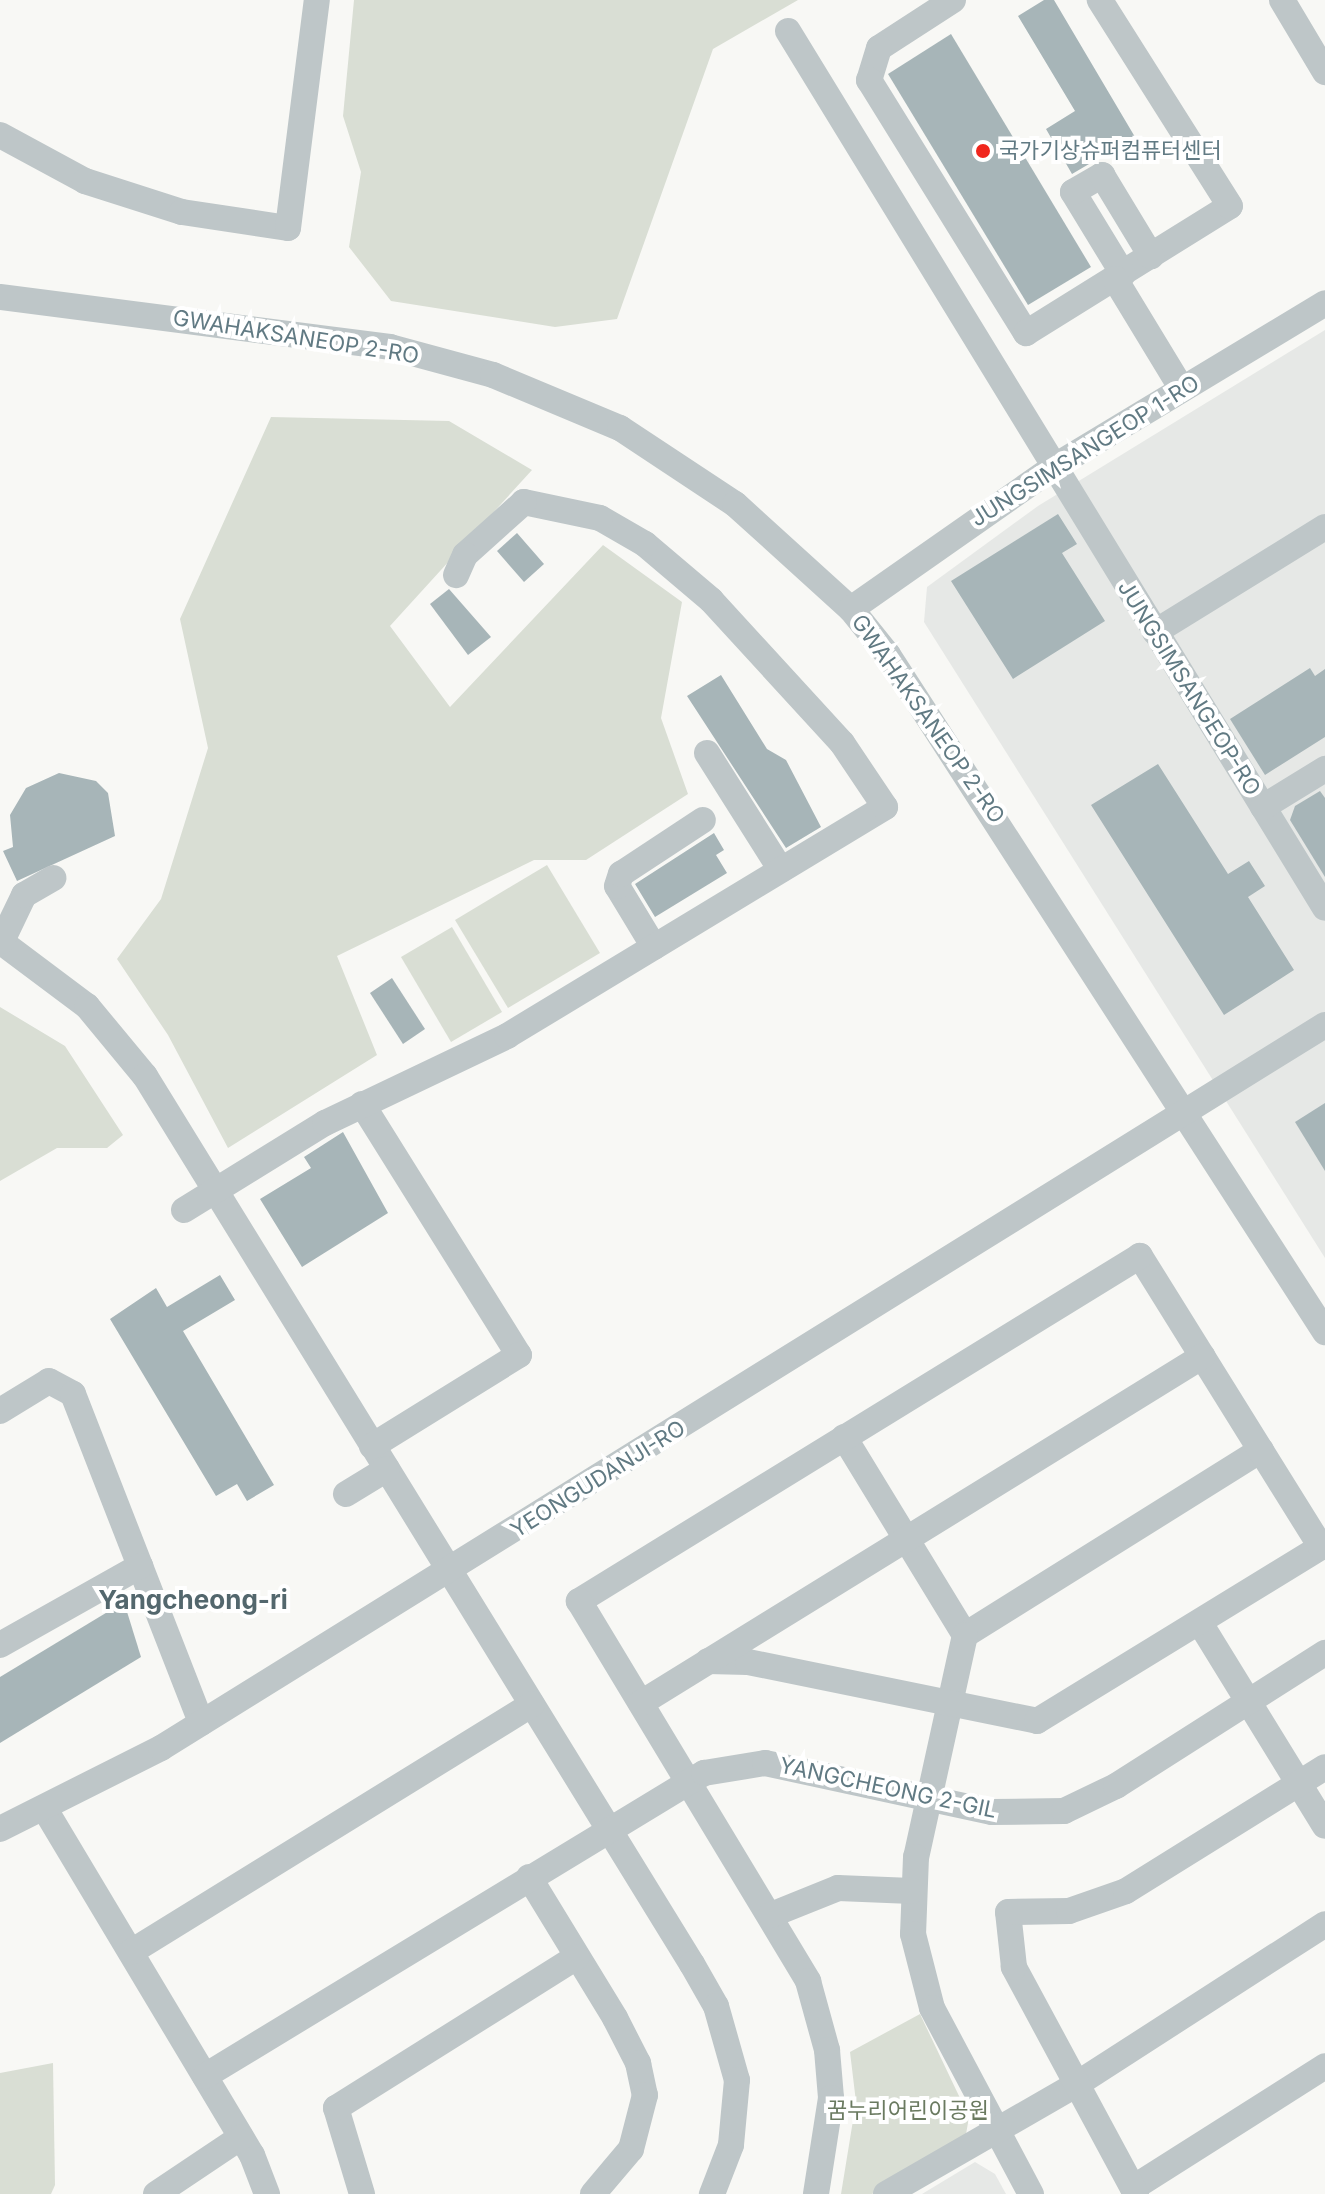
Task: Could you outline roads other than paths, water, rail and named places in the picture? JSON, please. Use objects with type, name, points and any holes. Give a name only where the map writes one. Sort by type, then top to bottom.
[{"type":"street","points":[[0,135],[85,181],[182,212],[288,228],[317,0]]},
{"type":"street","points":[[953,0],[879,48],[869,80],[1026,333],[1230,206],[1100,0]]},
{"type":"street","points":[[1282,0],[1325,72]]},
{"type":"street","name":"JUNGSIMSANGEOP-RO","points":[[788,31],[1052,468],[1325,908]]},
{"type":"street","points":[[1151,256],[1102,175],[1073,192],[1182,389]]},
{"type":"street","name":"GWAHAKSANEOP 2-RO","points":[[0,297],[390,347],[533,390],[620,428],[684,467],[767,530],[851,609],[955,753],[1325,1332]]},
{"type":"street","name":"JUNGSIMSANGEOP 1-RO","points":[[851,609],[1052,468],[1325,303]]},
{"type":"street","points":[[184,1210],[362,1104],[487,1047],[885,807],[842,743],[711,600],[645,544],[600,518],[524,502],[465,555],[456,575]]},
{"type":"street","points":[[1155,632],[1325,527]]},
{"type":"street","points":[[707,753],[781,870]]},
{"type":"street","points":[[1263,807],[1325,769]]},
{"type":"street","points":[[654,947],[617,886],[621,874],[703,820]]},
{"type":"street","points":[[54,878],[30,889],[1,941],[45,970],[114,1034],[216,1191],[698,1974],[727,2038],[737,2111],[712,2194]]},
{"type":"street","points":[[1186,1111],[1325,1025]]},
{"type":"street","points":[[362,1104],[519,1355],[372,1446]]},
{"type":"street","name":"YEONGUDANJI-RO","points":[[0,1829],[46,1811],[201,1723],[449,1572],[1186,1111]]},
{"type":"street","points":[[708,1661],[748,1662],[1037,1721],[1321,1547],[1140,1256],[579,1601],[808,1981],[827,2050],[828,2138],[816,2194]]},
{"type":"street","points":[[641,1703],[1203,1356]]},
{"type":"street","points":[[0,1411],[49,1381],[73,1394],[201,1723]]},
{"type":"street","points":[[844,1437],[965,1635],[912,1891],[919,1968],[932,2008],[1031,2194]]},
{"type":"street","points":[[965,1635],[1261,1450]]},
{"type":"street","points":[[346,1494],[387,1469]]},
{"type":"street","points":[[0,1645],[140,1566]]},
{"type":"street","points":[[1200,1623],[1325,1826]]},
{"type":"street","name":"YANGCHEONG 2-GIL","points":[[205,2076],[689,1781],[732,1765],[765,1763],[992,1812],[1064,1811],[1116,1786],[1325,1653]]},
{"type":"street","points":[[131,1952],[532,1704]]},
{"type":"street","points":[[1325,1767],[1126,1891],[1069,1911],[1008,1912],[1014,1967],[1134,2191],[1325,2066]]},
{"type":"street","points":[[46,1811],[241,2137],[267,2194]]},
{"type":"street","points":[[529,1877],[638,2063],[645,2095],[631,2149],[593,2194]]},
{"type":"street","points":[[771,1915],[838,1888],[912,1891]]},
{"type":"street","points":[[886,2194],[1077,2084],[1325,1924]]},
{"type":"street","points":[[362,2194],[336,2108],[577,1957]]},
{"type":"street","points":[[160,2193],[241,2137]]},
{"type":"place","name":"국가기상슈퍼컴퓨터센터","points":[[983,151]]},
{"type":"district","name":"Yangcheong-ri","points":[[193,1600]]},
{"type":"park label","name":"꿈누리어린이공원","points":[[908,2111]]}]
